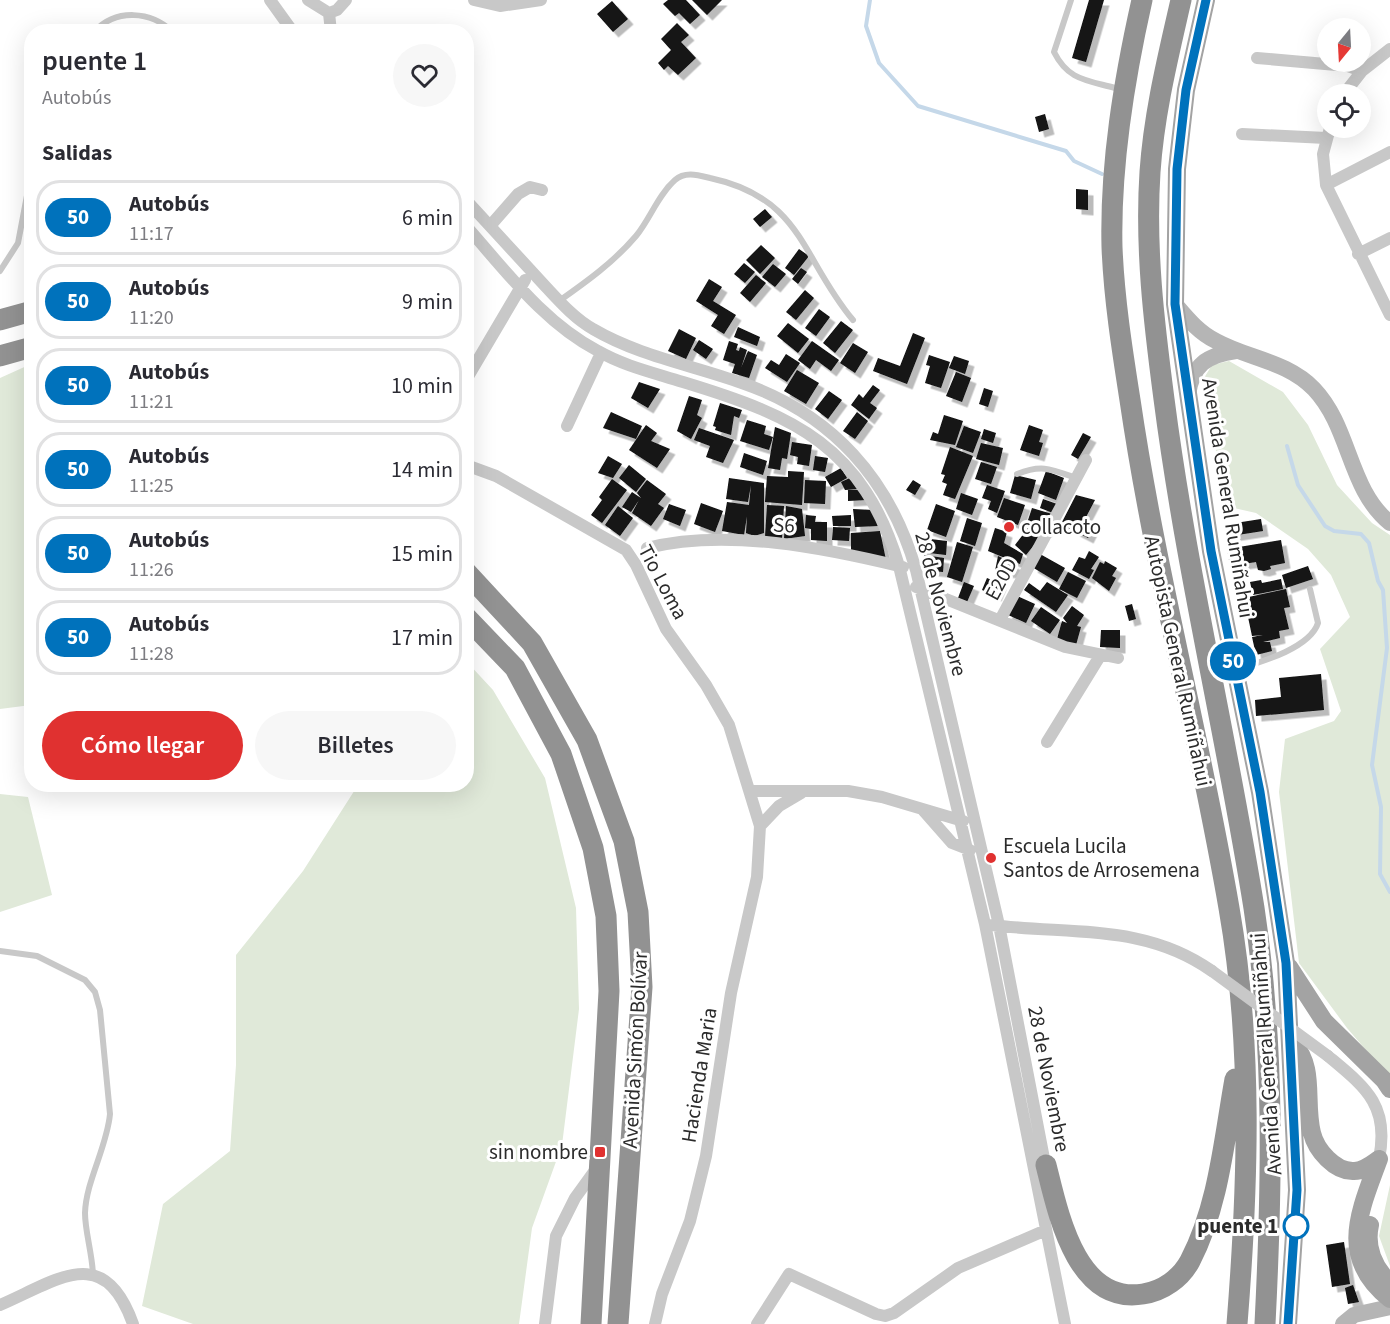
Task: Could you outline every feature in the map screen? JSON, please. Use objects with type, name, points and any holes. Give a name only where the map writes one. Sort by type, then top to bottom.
[{"type":"highway","name":"Autopista General Rumiñahui","points":[[1142,0],[1113,146],[1112,244],[1118,322],[1143,491],[1230,909],[1244,1028],[1246,1186],[1237,1324]]},
{"type":"highway","name":"Autopista General Rumiñahui","points":[[1181,0],[1158,105],[1150,170],[1148,243],[1153,315],[1176,495],[1254,909],[1269,1034],[1271,1187],[1265,1324]]},
{"type":"highway","points":[[0,320],[24,313]]},
{"type":"highway","points":[[0,356],[24,349]]},
{"type":"highway","name":"Avenida Simón Bolívar","points":[[474,581],[532,644],[581,730],[624,841],[639,912],[642,987],[618,1324]]},
{"type":"highway","name":"Avenida Simón Bolívar","points":[[474,625],[515,668],[561,754],[593,848],[606,916],[609,991],[591,1324]]},
{"type":"highway","points":[[1046,1166],[1056,1206],[1071,1245],[1080,1264],[1095,1281],[1112,1291],[1138,1295],[1166,1286],[1190,1262],[1215,1194],[1244,1028]]},
{"type":"main road","name":"Avenida General Rumiñahui","points":[[1206,0],[1186,90],[1177,169],[1175,304],[1211,551],[1260,792],[1286,963],[1292,1041],[1297,1190],[1288,1324]]},
{"type":"main road","points":[[1286,963],[1324,1021],[1384,1080],[1390,1089]]},
{"type":"main road","points":[[1292,1041],[1302,1052],[1306,1065],[1312,1133],[1321,1153],[1339,1168],[1354,1171],[1385,1161]]},
{"type":"main road","points":[[1385,1161],[1368,1233],[1373,1258],[1390,1283]]},
{"type":"main road","points":[[1385,1161],[1363,1204],[1356,1234],[1356,1248],[1370,1278],[1390,1299]]},
{"type":"street","points":[[270,0],[287,24]]},
{"type":"street","points":[[308,0],[329,13]]},
{"type":"street","points":[[329,13],[337,10],[346,0]]},
{"type":"street","points":[[474,0],[500,6],[541,0]]},
{"type":"street","points":[[329,13],[330,24]]},
{"type":"street","points":[[1371,64],[1390,49]]},
{"type":"street","points":[[1257,58],[1317,63]]},
{"type":"street","points":[[1352,84],[1361,72]]},
{"type":"street","points":[[1242,135],[1317,133]]},
{"type":"street","points":[[1327,138],[1323,154],[1326,185],[1390,315]]},
{"type":"street","points":[[1326,185],[1390,152]]},
{"type":"street","points":[[490,226],[519,194],[530,187],[542,190]]},
{"type":"street","name":"28 de Noviembre","points":[[474,209],[559,301],[590,328],[612,340],[763,391],[786,401],[830,431],[851,450],[883,494],[900,526],[916,570],[979,849],[999,925],[1046,1166],[1042,1206]]},
{"type":"street","points":[[474,235],[558,325],[601,353],[764,409],[825,444],[842,459],[873,504],[888,535],[899,566],[985,924],[1065,1324]]},
{"type":"street","points":[[1358,254],[1390,238]]},
{"type":"street","points":[[474,367],[531,271]]},
{"type":"street","points":[[1175,304],[1192,324],[1213,340],[1296,373],[1319,394],[1335,417],[1364,494],[1375,511],[1390,523]]},
{"type":"street","points":[[1188,399],[1190,380],[1201,364],[1218,354],[1237,351]]},
{"type":"street","points":[[567,426],[601,353]]},
{"type":"street","name":"E20D","points":[[1000,620],[1086,460]]},
{"type":"street","name":"Tio Loma","points":[[474,468],[496,476],[626,550],[636,565],[666,629],[706,685],[729,725],[750,791]]},
{"type":"street","name":"S6","points":[[647,548],[716,540],[802,546],[916,570]]},
{"type":"street","points":[[902,583],[1000,620],[1040,639],[1100,656],[1118,658]]},
{"type":"street","points":[[1047,742],[1100,656]]},
{"type":"street","points":[[750,791],[848,792],[882,797],[975,826]]},
{"type":"street","name":"Hacienda Maria","points":[[655,1324],[662,1294],[690,1221],[706,1156],[731,993],[757,877],[760,826],[750,791]]},
{"type":"street","points":[[760,826],[779,807],[802,793]]},
{"type":"street","points":[[922,809],[952,843],[966,849],[979,849]]},
{"type":"street","points":[[985,924],[1127,936],[1167,945],[1212,971],[1328,1056],[1378,1102],[1386,1130],[1385,1161]]},
{"type":"street","points":[[545,1324],[556,1236],[575,1198],[599,1165]]},
{"type":"street","points":[[757,1324],[789,1274],[885,1316],[894,1313],[958,1268],[1046,1230]]},
{"type":"street","points":[[0,1305],[71,1275],[93,1274],[103,1278],[116,1290],[133,1324]]},
{"type":"street","points":[[1343,1324],[1354,1315],[1390,1307]]},
{"type":"lane","points":[[1071,0],[1054,52],[1062,67],[1072,75],[1115,87]]},
{"type":"lane","points":[[104,24],[113,17],[131,15],[149,16],[164,24]]},
{"type":"lane","points":[[1114,98],[1117,76]]},
{"type":"lane","points":[[559,301],[612,261],[635,237],[676,178],[687,174],[725,182],[765,199],[789,222],[805,242],[835,298],[853,320]]},
{"type":"lane","points":[[0,271],[18,243],[24,212]]},
{"type":"lane","points":[[1017,474],[1034,467],[1047,468],[1077,478]]},
{"type":"lane","points":[[1234,671],[1287,651],[1312,635],[1318,623],[1310,589]]},
{"type":"lane","points":[[0,951],[38,956],[85,980],[95,993],[100,1010],[110,1114],[109,1128],[85,1212],[92,1251],[93,1274]]},
{"type":"green space","points":[[1229,361],[1283,392],[1308,425],[1337,485],[1372,523],[1390,535],[1390,1078],[1347,1028],[1299,963],[1279,792],[1285,739],[1334,721],[1341,711],[1320,649],[1350,617],[1331,575],[1308,549],[1256,513],[1225,506],[1204,378],[1212,365]]},
{"type":"green space","points":[[24,367],[24,706],[0,709],[0,378]]},
{"type":"green space","points":[[474,670],[493,690],[545,778],[576,908],[579,1009],[562,1145],[532,1228],[519,1324],[193,1324],[142,1306],[163,1204],[230,1151],[236,1065],[236,955],[303,871],[354,792],[474,792]]},
{"type":"green space","points":[[0,794],[28,797],[52,895],[0,912]]},
{"type":"green space","points":[[1390,1185],[1390,1266],[1379,1236]]},
{"type":"building","points":[[668,0],[686,0],[700,15],[690,24],[679,13],[675,16],[663,4]]},
{"type":"building","points":[[692,0],[722,0],[707,15]]},
{"type":"building","points":[[1089,0],[1104,0],[1086,62],[1072,58]]},
{"type":"building","points":[[612,1],[628,19],[613,32],[597,14]]},
{"type":"building","points":[[677,23],[689,35],[681,42],[696,58],[678,75],[668,66],[664,70],[658,63],[671,50],[661,39]]},
{"type":"building","points":[[1045,114],[1049,129],[1039,132],[1035,117]]},
{"type":"building","points":[[1076,189],[1088,190],[1088,210],[1076,209]]},
{"type":"building","points":[[765,209],[772,217],[760,227],[753,219]]},
{"type":"building","points":[[761,245],[775,258],[760,274],[746,260]]},
{"type":"building","points":[[799,249],[809,256],[794,275],[785,268]]},
{"type":"building","points":[[744,263],[755,272],[745,283],[734,274]]},
{"type":"building","points":[[773,264],[786,274],[775,287],[762,277]]},
{"type":"building","points":[[801,268],[807,272],[798,284],[792,279]]},
{"type":"building","points":[[756,275],[766,283],[750,302],[740,293]]},
{"type":"building","points":[[709,279],[722,287],[713,301],[736,315],[724,334],[711,326],[718,315],[696,301]]},
{"type":"building","points":[[805,290],[814,298],[796,320],[786,312]]},
{"type":"building","points":[[819,309],[830,317],[816,336],[805,328]]},
{"type":"building","points":[[841,321],[853,330],[835,353],[823,343]]},
{"type":"building","points":[[788,323],[809,339],[798,353],[777,336]]},
{"type":"building","points":[[738,327],[760,337],[757,346],[734,337]]},
{"type":"building","points":[[679,329],[696,338],[686,359],[668,351]]},
{"type":"building","points":[[913,333],[925,338],[907,384],[873,371],[878,358],[900,366]]},
{"type":"building","points":[[699,340],[713,349],[706,359],[693,350]]},
{"type":"building","points":[[729,341],[738,344],[736,350],[739,351],[740,347],[747,350],[741,368],[748,351],[757,355],[749,378],[732,373],[735,364],[723,360]]},
{"type":"building","points":[[812,341],[839,360],[831,371],[816,360],[810,369],[798,360]]},
{"type":"building","points":[[853,343],[868,352],[855,373],[840,363]]},
{"type":"building","points":[[786,354],[800,363],[787,382],[765,368],[771,360],[779,365]]},
{"type":"building","points":[[929,355],[950,362],[941,388],[925,383],[930,366],[926,365]]},
{"type":"building","points":[[954,356],[969,361],[965,374],[949,368]]},
{"type":"building","points":[[797,370],[819,383],[806,404],[784,391]]},
{"type":"building","points":[[956,372],[971,378],[962,402],[946,396]]},
{"type":"building","points":[[639,382],[660,389],[648,408],[631,398]]},
{"type":"building","points":[[873,385],[880,390],[870,403],[877,408],[869,419],[851,405],[859,394],[863,398]]},
{"type":"building","points":[[984,388],[993,391],[988,407],[979,404]]},
{"type":"building","points":[[829,391],[842,400],[828,419],[815,409]]},
{"type":"building","points":[[689,396],[702,400],[697,415],[702,418],[691,439],[677,431]]},
{"type":"building","points":[[720,403],[742,410],[739,418],[734,416],[731,435],[715,430],[716,427],[713,426]]},
{"type":"building","points":[[611,412],[642,426],[636,439],[603,428]]},
{"type":"building","points":[[857,412],[868,421],[855,439],[843,431]]},
{"type":"building","points":[[944,415],[963,421],[955,445],[930,440],[933,432],[938,434]]},
{"type":"building","points":[[747,420],[766,426],[764,434],[773,437],[769,450],[740,441]]},
{"type":"building","points":[[646,425],[657,433],[651,441],[670,449],[657,468],[629,450]]},
{"type":"building","points":[[1029,425],[1043,430],[1039,442],[1043,443],[1039,456],[1020,450]]},
{"type":"building","points":[[964,426],[981,432],[973,453],[956,447]]},
{"type":"building","points":[[775,427],[791,433],[787,459],[782,458],[780,470],[768,468]]},
{"type":"building","points":[[699,428],[734,440],[723,463],[706,457],[710,446],[694,440]]},
{"type":"building","points":[[984,429],[996,433],[993,443],[981,439]]},
{"type":"building","points":[[1083,433],[1091,437],[1078,459],[1071,455]]},
{"type":"building","points":[[792,442],[812,445],[809,466],[797,464],[798,457],[790,455]]},
{"type":"building","points":[[981,443],[1003,448],[999,465],[976,459]]},
{"type":"building","points":[[950,447],[973,456],[955,499],[943,495],[947,484],[942,482],[945,475],[941,474]]},
{"type":"building","points":[[744,453],[767,461],[763,475],[740,467]]},
{"type":"building","points":[[608,456],[622,464],[613,478],[598,473]]},
{"type":"building","points":[[815,456],[828,458],[825,472],[813,470]]},
{"type":"building","points":[[981,462],[997,467],[991,484],[975,479]]},
{"type":"building","points":[[629,465],[646,479],[636,492],[619,478]]},
{"type":"building","points":[[841,468],[847,478],[831,487],[825,477]]},
{"type":"building","points":[[788,471],[804,472],[802,505],[765,502],[767,476],[788,477]]},
{"type":"building","points":[[1046,471],[1064,478],[1056,500],[1038,493]]},
{"type":"building","points":[[1015,475],[1036,480],[1031,499],[1010,493]]},
{"type":"building","points":[[729,478],[764,483],[764,533],[754,536],[746,533],[747,516],[744,535],[722,531],[727,502],[749,505],[751,485],[748,502],[726,499]]},
{"type":"building","points":[[850,478],[858,489],[845,490],[841,482]]},
{"type":"building","points":[[612,479],[627,490],[602,523],[591,515],[602,500],[599,497]]},
{"type":"building","points":[[647,480],[666,494],[658,504],[664,508],[651,526],[632,513],[639,500],[631,512],[622,507],[632,492],[641,498],[637,493]]},
{"type":"building","points":[[805,480],[826,481],[825,504],[804,503]]},
{"type":"building","points":[[913,480],[921,485],[915,495],[906,490]]},
{"type":"building","points":[[987,485],[1005,491],[997,513],[988,509],[991,501],[982,498]]},
{"type":"building","points":[[848,490],[862,490],[866,500],[848,501]]},
{"type":"building","points":[[961,493],[978,499],[972,515],[956,509]]},
{"type":"building","points":[[1076,495],[1095,500],[1085,519],[1095,524],[1088,538],[1061,524]]},
{"type":"building","points":[[1004,498],[1025,505],[1018,525],[997,517]]},
{"type":"building","points":[[1043,499],[1057,504],[1053,513],[1040,508]]},
{"type":"building","points":[[701,503],[723,511],[715,532],[694,524]]},
{"type":"building","points":[[669,504],[686,510],[680,526],[663,519]]},
{"type":"building","points":[[936,504],[955,511],[946,537],[927,530]]},
{"type":"building","points":[[767,505],[784,506],[782,538],[765,537]]},
{"type":"building","points":[[618,506],[633,518],[620,536],[605,525]]},
{"type":"building","points":[[786,506],[802,509],[805,536],[784,539]]},
{"type":"building","points":[[1032,508],[1052,514],[1046,532],[1026,526]]},
{"type":"building","points":[[853,509],[873,510],[878,526],[855,527]]},
{"type":"building","points":[[806,515],[816,516],[815,522],[827,522],[827,541],[811,540],[811,529],[805,528]]},
{"type":"building","points":[[851,515],[851,526],[833,526],[832,516]]},
{"type":"building","points":[[967,518],[982,523],[975,546],[960,541]]},
{"type":"building","points":[[1261,519],[1263,531],[1231,536],[1229,524]]},
{"type":"building","points":[[833,527],[850,528],[849,541],[832,540]]},
{"type":"building","points":[[995,528],[1007,532],[1004,543],[1023,554],[1020,564],[988,551]]},
{"type":"building","points":[[1028,528],[1042,535],[1026,555],[1015,545]]},
{"type":"building","points":[[880,531],[886,560],[851,552],[851,533]]},
{"type":"building","points":[[922,538],[947,541],[946,555],[921,552]]},
{"type":"building","points":[[1281,540],[1285,563],[1270,566],[1271,569],[1264,571],[1258,570],[1256,562],[1230,566],[1227,549]]},
{"type":"building","points":[[957,542],[973,547],[962,582],[947,577]]},
{"type":"building","points":[[1089,551],[1099,557],[1091,569],[1094,570],[1089,579],[1072,570],[1079,557],[1085,559]]},
{"type":"building","points":[[1040,554],[1065,568],[1057,582],[1032,567]]},
{"type":"building","points":[[924,555],[944,558],[943,572],[923,570]]},
{"type":"building","points":[[998,556],[1016,565],[1012,573],[995,571]]},
{"type":"building","points":[[1105,561],[1117,568],[1112,576],[1116,578],[1109,591],[1092,578],[1100,562],[1104,564]]},
{"type":"building","points":[[1308,566],[1313,579],[1286,588],[1282,575]]},
{"type":"building","points":[[1068,572],[1086,581],[1077,598],[1059,589]]},
{"type":"building","points":[[987,578],[1001,584],[996,596],[982,590]]},
{"type":"building","points":[[1281,579],[1283,589],[1253,595],[1250,582],[1261,580],[1262,583]]},
{"type":"building","points":[[964,582],[974,586],[967,602],[958,598]]},
{"type":"building","points":[[1047,582],[1068,595],[1056,612],[1024,590],[1029,583],[1040,591]]},
{"type":"building","points":[[1286,589],[1290,607],[1284,608],[1289,629],[1279,631],[1280,638],[1263,642],[1270,642],[1272,651],[1256,655],[1252,637],[1263,635],[1252,636],[1244,598]]},
{"type":"building","points":[[1015,595],[1035,604],[1026,623],[1006,614]]},
{"type":"building","points":[[1132,604],[1136,619],[1129,621],[1125,606]]},
{"type":"building","points":[[1072,606],[1084,615],[1077,626],[1081,627],[1076,645],[1057,639],[1062,621],[1067,623],[1063,618]]},
{"type":"building","points":[[1041,607],[1060,620],[1050,634],[1031,621]]},
{"type":"building","points":[[1101,630],[1120,630],[1120,648],[1100,647]]},
{"type":"building","points":[[1321,674],[1324,710],[1256,716],[1255,700],[1281,697],[1279,678]]},
{"type":"building","points":[[1344,1242],[1350,1284],[1332,1287],[1326,1245]]},
{"type":"building","points":[[1353,1285],[1359,1302],[1348,1304],[1345,1288]]},
{"type":"waterway","points":[[870,0],[866,26],[879,63],[918,106],[1066,151],[1074,161],[1102,174]]},
{"type":"waterway","points":[[1287,446],[1298,485],[1325,526],[1334,531],[1361,534],[1369,543],[1378,581],[1383,590],[1387,648],[1372,765],[1381,807],[1380,874],[1390,892]]},
{"type":"bus line","name":"50","points":[[1206,0],[1186,90],[1177,169],[1175,304],[1211,551],[1260,792],[1286,963],[1292,1041],[1297,1190],[1288,1324]]},
{"type":"place","name":"collacoto","points":[[1009,527]]},
{"type":"place","name":"Escuela Lucila Santos de Arrosemena","points":[[991,858]]},
{"type":"place","name":"sin nombre","points":[[600,1152]]},
{"type":"place","name":"puente 1","points":[[1296,1226]]}]
